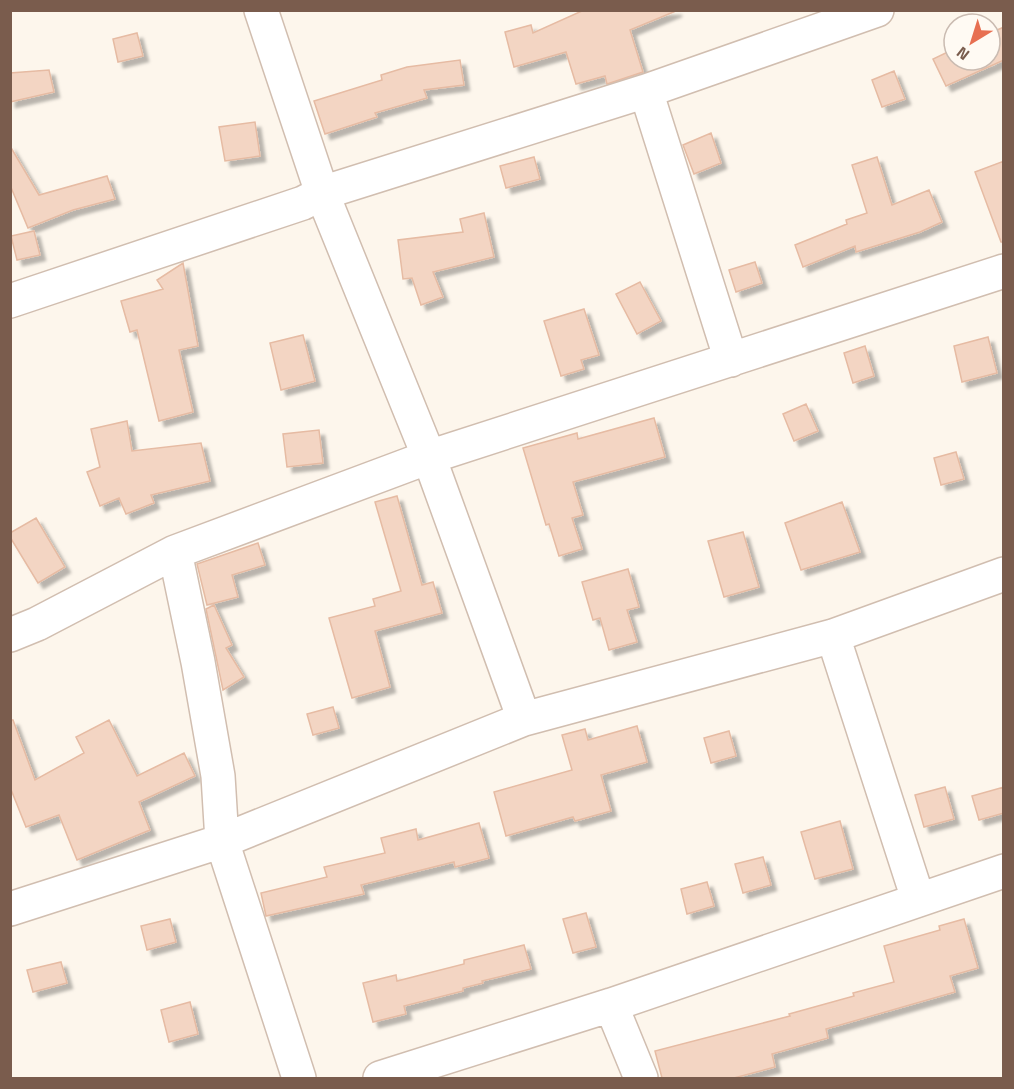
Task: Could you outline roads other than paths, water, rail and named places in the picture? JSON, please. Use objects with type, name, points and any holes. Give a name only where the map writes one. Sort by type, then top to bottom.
[{"type":"street","points":[[261,10],[322,193],[429,457],[524,719]]},
{"type":"street","points":[[10,301],[303,203],[322,193],[646,91],[877,10]]},
{"type":"street","points":[[646,91],[731,360]]},
{"type":"street","points":[[10,635],[37,624],[175,552],[429,457],[1004,271]]},
{"type":"street","points":[[175,552],[198,662],[218,776],[222,841],[299,1078]]},
{"type":"street","points":[[10,909],[222,841],[524,719],[833,636],[1004,574]]},
{"type":"street","points":[[833,636],[918,899]]},
{"type":"street","points":[[380,1078],[611,1005],[1004,871]]},
{"type":"street","points":[[611,1005],[641,1078]]}]
